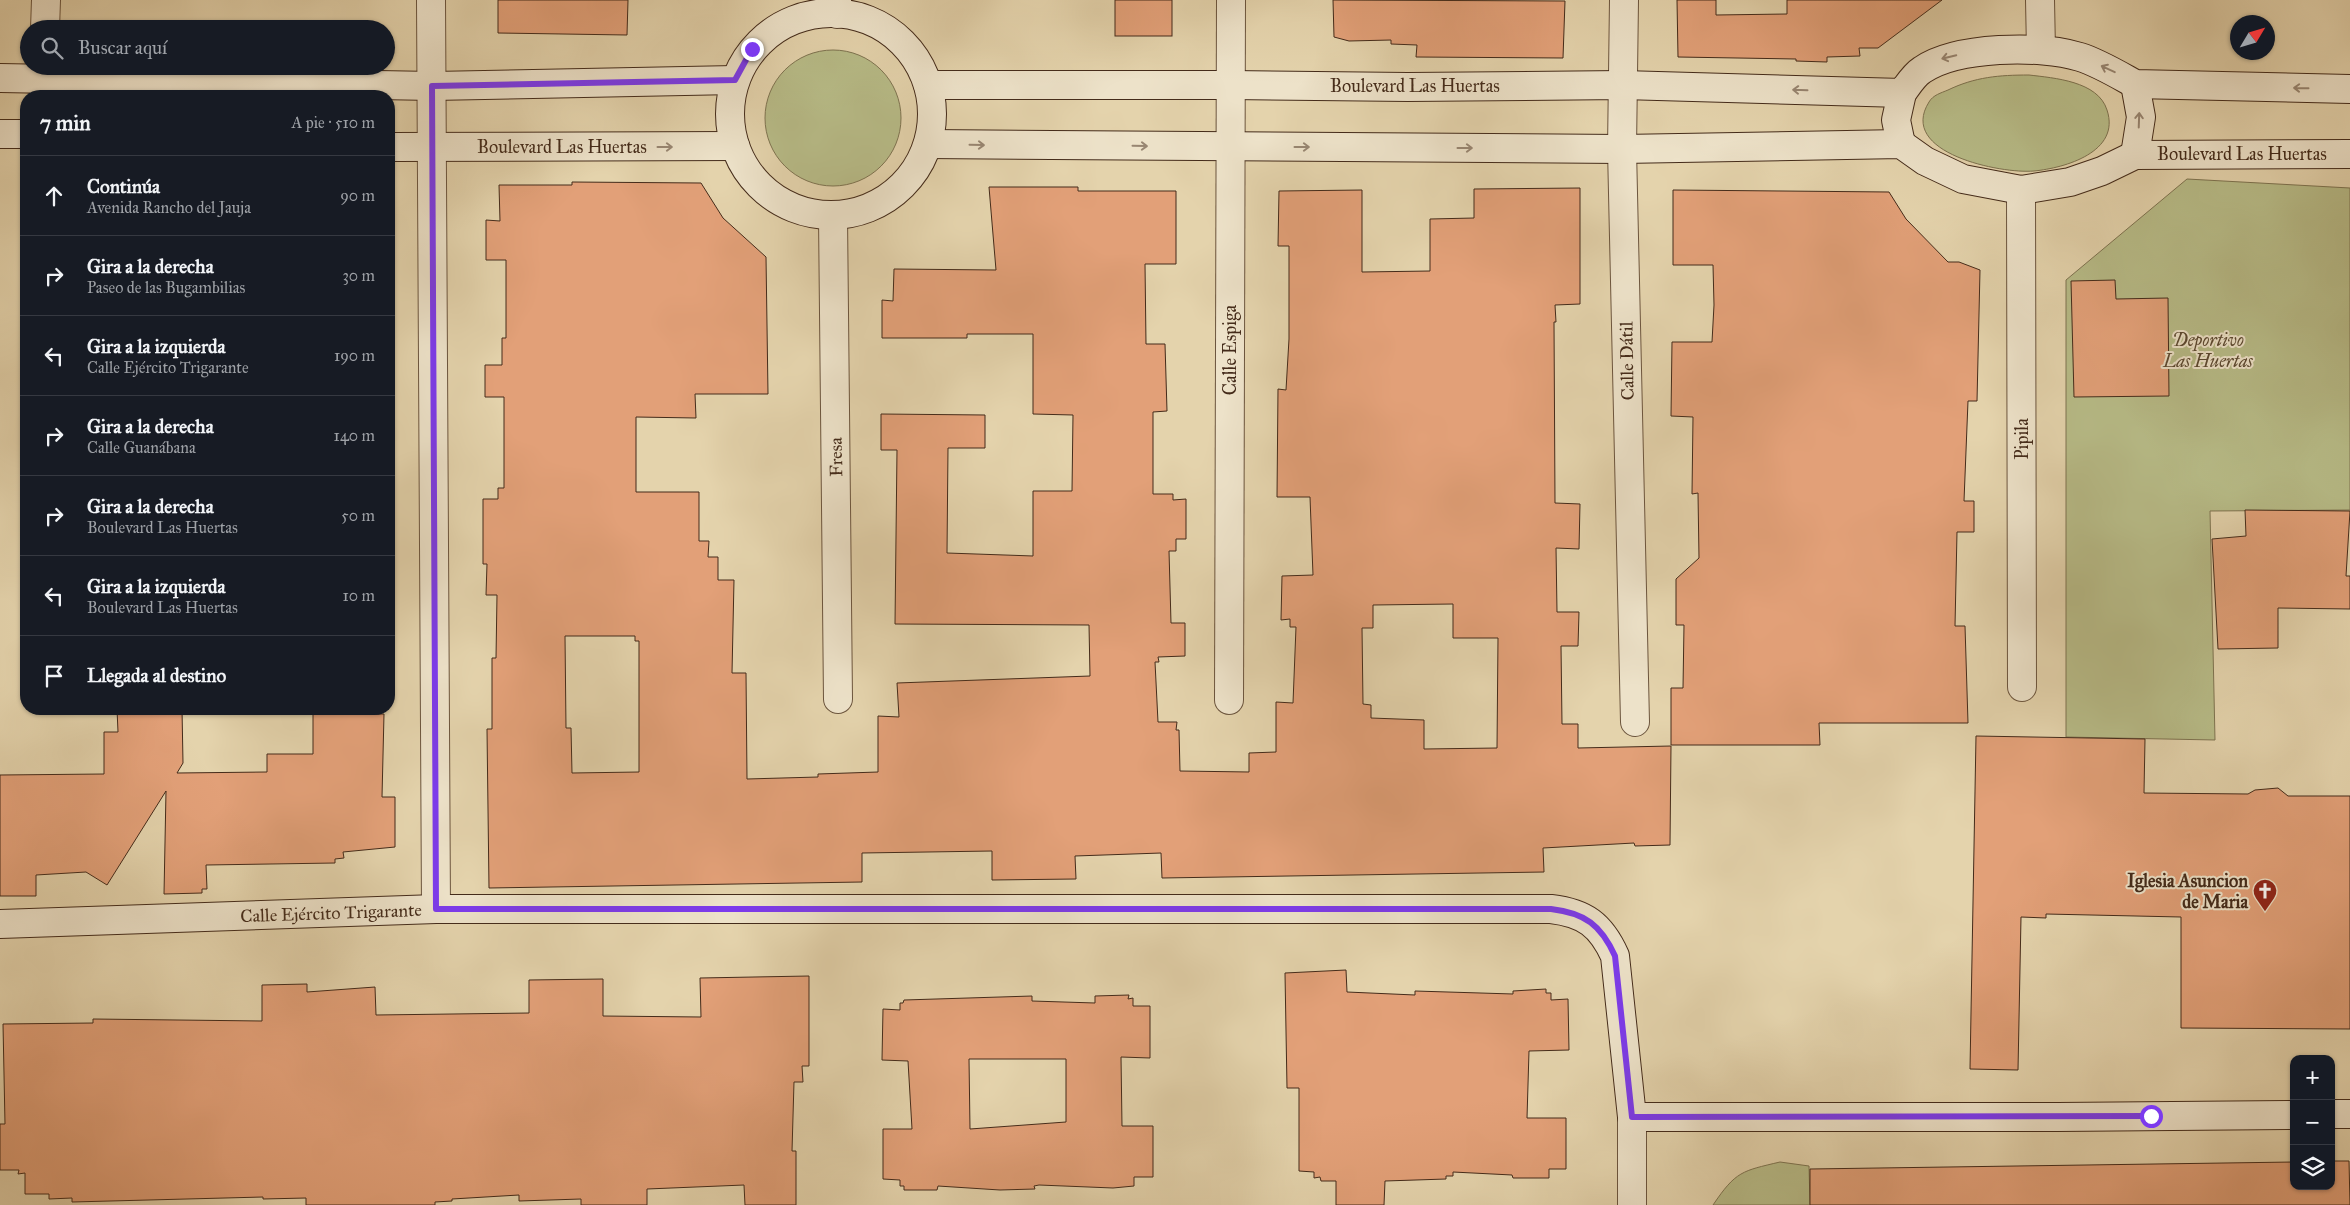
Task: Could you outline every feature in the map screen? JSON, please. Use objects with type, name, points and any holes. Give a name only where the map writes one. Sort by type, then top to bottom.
[{"type":"street","points":[[45,20],[46,0]]},
{"type":"street","points":[[431,0],[436,909]]},
{"type":"street","name":"Calle Espiga","points":[[1229,700],[1231,0]]},
{"type":"street","name":"Calle Dátil","points":[[1624,0],[1622,149],[1635,722]]},
{"type":"street","points":[[2040,0],[2041,50]]},
{"type":"street","points":[[837,7],[848,14],[881,26],[908,48],[928,85],[933,113],[928,144],[914,173],[892,196],[864,211],[833,216],[801,211],[773,197],[750,175],[735,146],[730,115],[735,80],[752,49],[779,27],[812,14],[837,7]]},
{"type":"street","points":[[928,144],[1622,149],[1901,144],[1896,120],[1902,92],[1921,71],[1944,58],[1972,52],[2041,50],[2079,57],[2109,69],[2135,84],[2350,89]]},
{"type":"street","points":[[0,78],[432,86],[735,80]]},
{"type":"street","name":"Boulevard Las Huertas","points":[[2135,84],[2141,117],[2135,155]]},
{"type":"street","name":"Boulevard Las Huertas","points":[[928,85],[1408,87],[1622,85],[1902,92]]},
{"type":"street","points":[[0,134],[20,134]]},
{"type":"street","name":"Boulevard Las Huertas","points":[[1901,144],[1926,161],[1963,179],[2021,190],[2070,182],[2102,171],[2135,155],[2350,154]]},
{"type":"street","name":"Boulevard Las Huertas","points":[[395,147],[735,146]]},
{"type":"street","name":"Pipila","points":[[2021,190],[2022,687]]},
{"type":"street","name":"Fresa","points":[[833,216],[838,699]]},
{"type":"street","name":"Calle Ejército Trigarante","points":[[0,924],[436,909],[1551,909],[1570,911],[1590,921],[1606,936],[1615,956],[1632,1117]]},
{"type":"street","points":[[1632,1205],[1632,1117],[2058,1117],[2290,1114]]},
{"type":"street","points":[[2335,1114],[2350,1114]]},
{"type":"green space","points":[[833,50],[859,55],[871,61],[881,70],[890,80],[896,92],[901,118],[896,144],[890,156],[881,166],[871,175],[859,181],[833,186],[807,181],[795,175],[785,166],[776,156],[770,144],[765,118],[770,92],[776,80],[785,70],[795,61],[807,55]]},
{"type":"green space","points":[[2029,75],[2074,83],[2095,93],[2102,100],[2107,110],[2109,125],[2106,137],[2098,147],[2087,155],[2060,166],[2034,171],[2019,171],[1999,169],[1957,157],[1939,147],[1927,135],[1923,120],[1929,102],[1935,96],[1968,82],[1997,76]]},
{"type":"green space","name":"Deportivo Las Huertas","points":[[2187,179],[2350,188],[2350,510],[2210,511],[2215,740],[2066,737],[2066,280]]},
{"type":"green space","points":[[1780,1162],[1809,1166],[1810,1205],[1713,1205],[1728,1185],[1741,1174]]},
{"type":"building","points":[[498,0],[628,0],[627,35],[498,33]]},
{"type":"building","points":[[1115,0],[1172,0],[1172,36],[1115,36]]},
{"type":"building","points":[[1333,0],[1565,1],[1563,58],[1416,57],[1417,45],[1391,44],[1391,40],[1349,41],[1334,37]]},
{"type":"building","points":[[1677,0],[1716,0],[1716,15],[1787,14],[1787,0],[1942,0],[1878,48],[1859,48],[1860,56],[1827,57],[1827,62],[1796,61],[1796,59],[1678,57]]},
{"type":"building","points":[[572,182],[701,183],[723,218],[766,257],[768,394],[695,394],[696,418],[636,417],[636,492],[699,492],[699,541],[709,541],[708,557],[718,557],[718,580],[734,580],[732,673],[746,673],[747,779],[818,777],[818,774],[878,772],[878,716],[899,717],[897,683],[1090,676],[1089,625],[895,624],[897,450],[881,450],[881,414],[985,415],[985,448],[948,448],[947,553],[1033,556],[1033,491],[1072,491],[1073,415],[1033,414],[1033,334],[967,334],[967,338],[882,338],[882,300],[893,301],[894,269],[996,270],[989,187],[1078,187],[1078,191],[1176,191],[1176,264],[1145,264],[1146,344],[1165,344],[1167,411],[1153,412],[1153,494],[1173,494],[1173,500],[1186,499],[1186,539],[1176,539],[1176,551],[1169,551],[1171,623],[1185,623],[1185,656],[1158,657],[1159,662],[1155,662],[1158,722],[1177,722],[1176,730],[1179,730],[1180,771],[1249,772],[1249,753],[1276,752],[1276,702],[1293,703],[1296,627],[1290,627],[1290,619],[1281,620],[1282,576],[1313,575],[1310,497],[1277,497],[1278,389],[1286,390],[1289,339],[1289,246],[1278,246],[1279,191],[1362,190],[1362,272],[1430,271],[1430,219],[1474,218],[1474,189],[1580,188],[1580,304],[1555,305],[1556,322],[1554,322],[1555,503],[1580,504],[1579,549],[1556,548],[1557,612],[1579,612],[1578,646],[1561,646],[1562,724],[1578,724],[1578,748],[1671,746],[1670,845],[1635,846],[1634,843],[1543,848],[1544,872],[1162,878],[1161,853],[1075,856],[1076,879],[992,880],[992,851],[862,853],[862,882],[489,888],[487,729],[492,729],[492,658],[496,658],[497,595],[486,595],[487,564],[483,564],[483,499],[498,499],[498,488],[504,488],[504,397],[485,397],[485,365],[502,365],[502,338],[506,338],[506,260],[486,260],[486,220],[500,221],[499,185],[572,185]],"holes":[[[1453,604],[1453,638],[1498,638],[1497,748],[1424,749],[1424,720],[1371,718],[1371,705],[1363,704],[1362,628],[1373,628],[1373,605]],[[565,636],[635,636],[635,641],[639,641],[639,772],[572,773],[571,728],[566,728]]]},
{"type":"building","points":[[1673,190],[1889,192],[1906,219],[1948,262],[1959,262],[1980,270],[1977,401],[1968,401],[1964,501],[1974,501],[1974,532],[1957,532],[1955,626],[1965,626],[1968,723],[1819,723],[1820,745],[1671,745],[1671,688],[1683,688],[1684,625],[1676,625],[1676,579],[1699,558],[1698,493],[1692,494],[1693,417],[1671,416],[1672,342],[1712,342],[1714,305],[1713,265],[1673,265]]},
{"type":"building","points":[[2115,280],[2116,299],[2168,298],[2169,396],[2074,397],[2071,281]]},
{"type":"building","points":[[2245,510],[2350,511],[2346,576],[2350,576],[2350,609],[2278,608],[2278,648],[2218,649],[2212,539],[2246,536]]},
{"type":"building","points":[[117,715],[182,715],[183,763],[177,773],[267,772],[267,754],[313,754],[313,715],[384,715],[382,797],[395,797],[395,847],[343,852],[344,858],[335,859],[335,863],[206,865],[207,889],[202,889],[202,893],[164,894],[166,791],[107,885],[86,872],[36,875],[36,896],[0,896],[0,775],[104,774],[104,732],[118,732]]},
{"type":"building","points":[[1976,736],[2145,739],[2144,793],[2248,794],[2255,790],[2278,788],[2288,796],[2350,796],[2350,1029],[2181,1028],[2181,917],[2046,914],[2046,918],[2021,917],[2018,1070],[1970,1069]]},
{"type":"building","points":[[1346,970],[1347,992],[1415,995],[1415,991],[1513,994],[1513,991],[1546,989],[1546,993],[1551,993],[1551,1000],[1568,999],[1569,1050],[1529,1051],[1527,1118],[1566,1118],[1566,1169],[1549,1169],[1549,1178],[1513,1178],[1512,1175],[1453,1172],[1453,1176],[1446,1176],[1446,1179],[1385,1181],[1384,1205],[1336,1205],[1336,1181],[1321,1181],[1320,1177],[1314,1178],[1314,1172],[1299,1171],[1299,1088],[1287,1088],[1285,973]]},
{"type":"building","points":[[809,976],[809,1066],[802,1066],[803,1082],[794,1082],[792,1151],[796,1151],[796,1205],[745,1205],[744,1185],[647,1189],[647,1205],[581,1205],[581,1199],[519,1201],[519,1195],[452,1199],[452,1201],[435,1202],[435,1205],[306,1205],[306,1198],[263,1199],[263,1197],[72,1202],[72,1198],[49,1199],[49,1194],[25,1194],[25,1173],[18,1174],[19,1170],[0,1170],[0,1124],[5,1124],[3,1024],[93,1023],[93,1019],[262,1021],[262,985],[307,984],[307,992],[375,987],[376,1015],[529,1013],[529,980],[603,979],[603,1016],[701,1017],[700,978]]},
{"type":"building","points":[[1129,995],[1128,999],[1133,998],[1133,1006],[1150,1006],[1150,1058],[1121,1057],[1122,1126],[1153,1126],[1153,1177],[1134,1177],[1134,1186],[1113,1188],[1039,1185],[1034,1186],[1035,1189],[1000,1190],[938,1186],[937,1190],[904,1190],[904,1186],[900,1186],[900,1180],[883,1179],[883,1129],[912,1129],[908,1061],[882,1060],[883,1009],[900,1010],[900,1003],[903,1003],[904,1000],[1032,996],[1032,1001],[1095,1003],[1095,996]],"holes":[[[969,1059],[1066,1059],[1066,1122],[970,1129]]]},
{"type":"building","points":[[2335,1161],[2349,1161],[2350,1205],[1810,1205],[1810,1169],[2290,1162],[2290,1190],[2335,1190]]},
{"type":"place","name":"Iglesia Asuncion de Maria","points":[[2265,912]]},
{"type":"route","points":[[752,49],[735,80],[432,86],[436,541],[436,909],[1551,909],[1570,911],[1590,921],[1606,936],[1615,956],[1632,1117],[2151,1116]]}]
